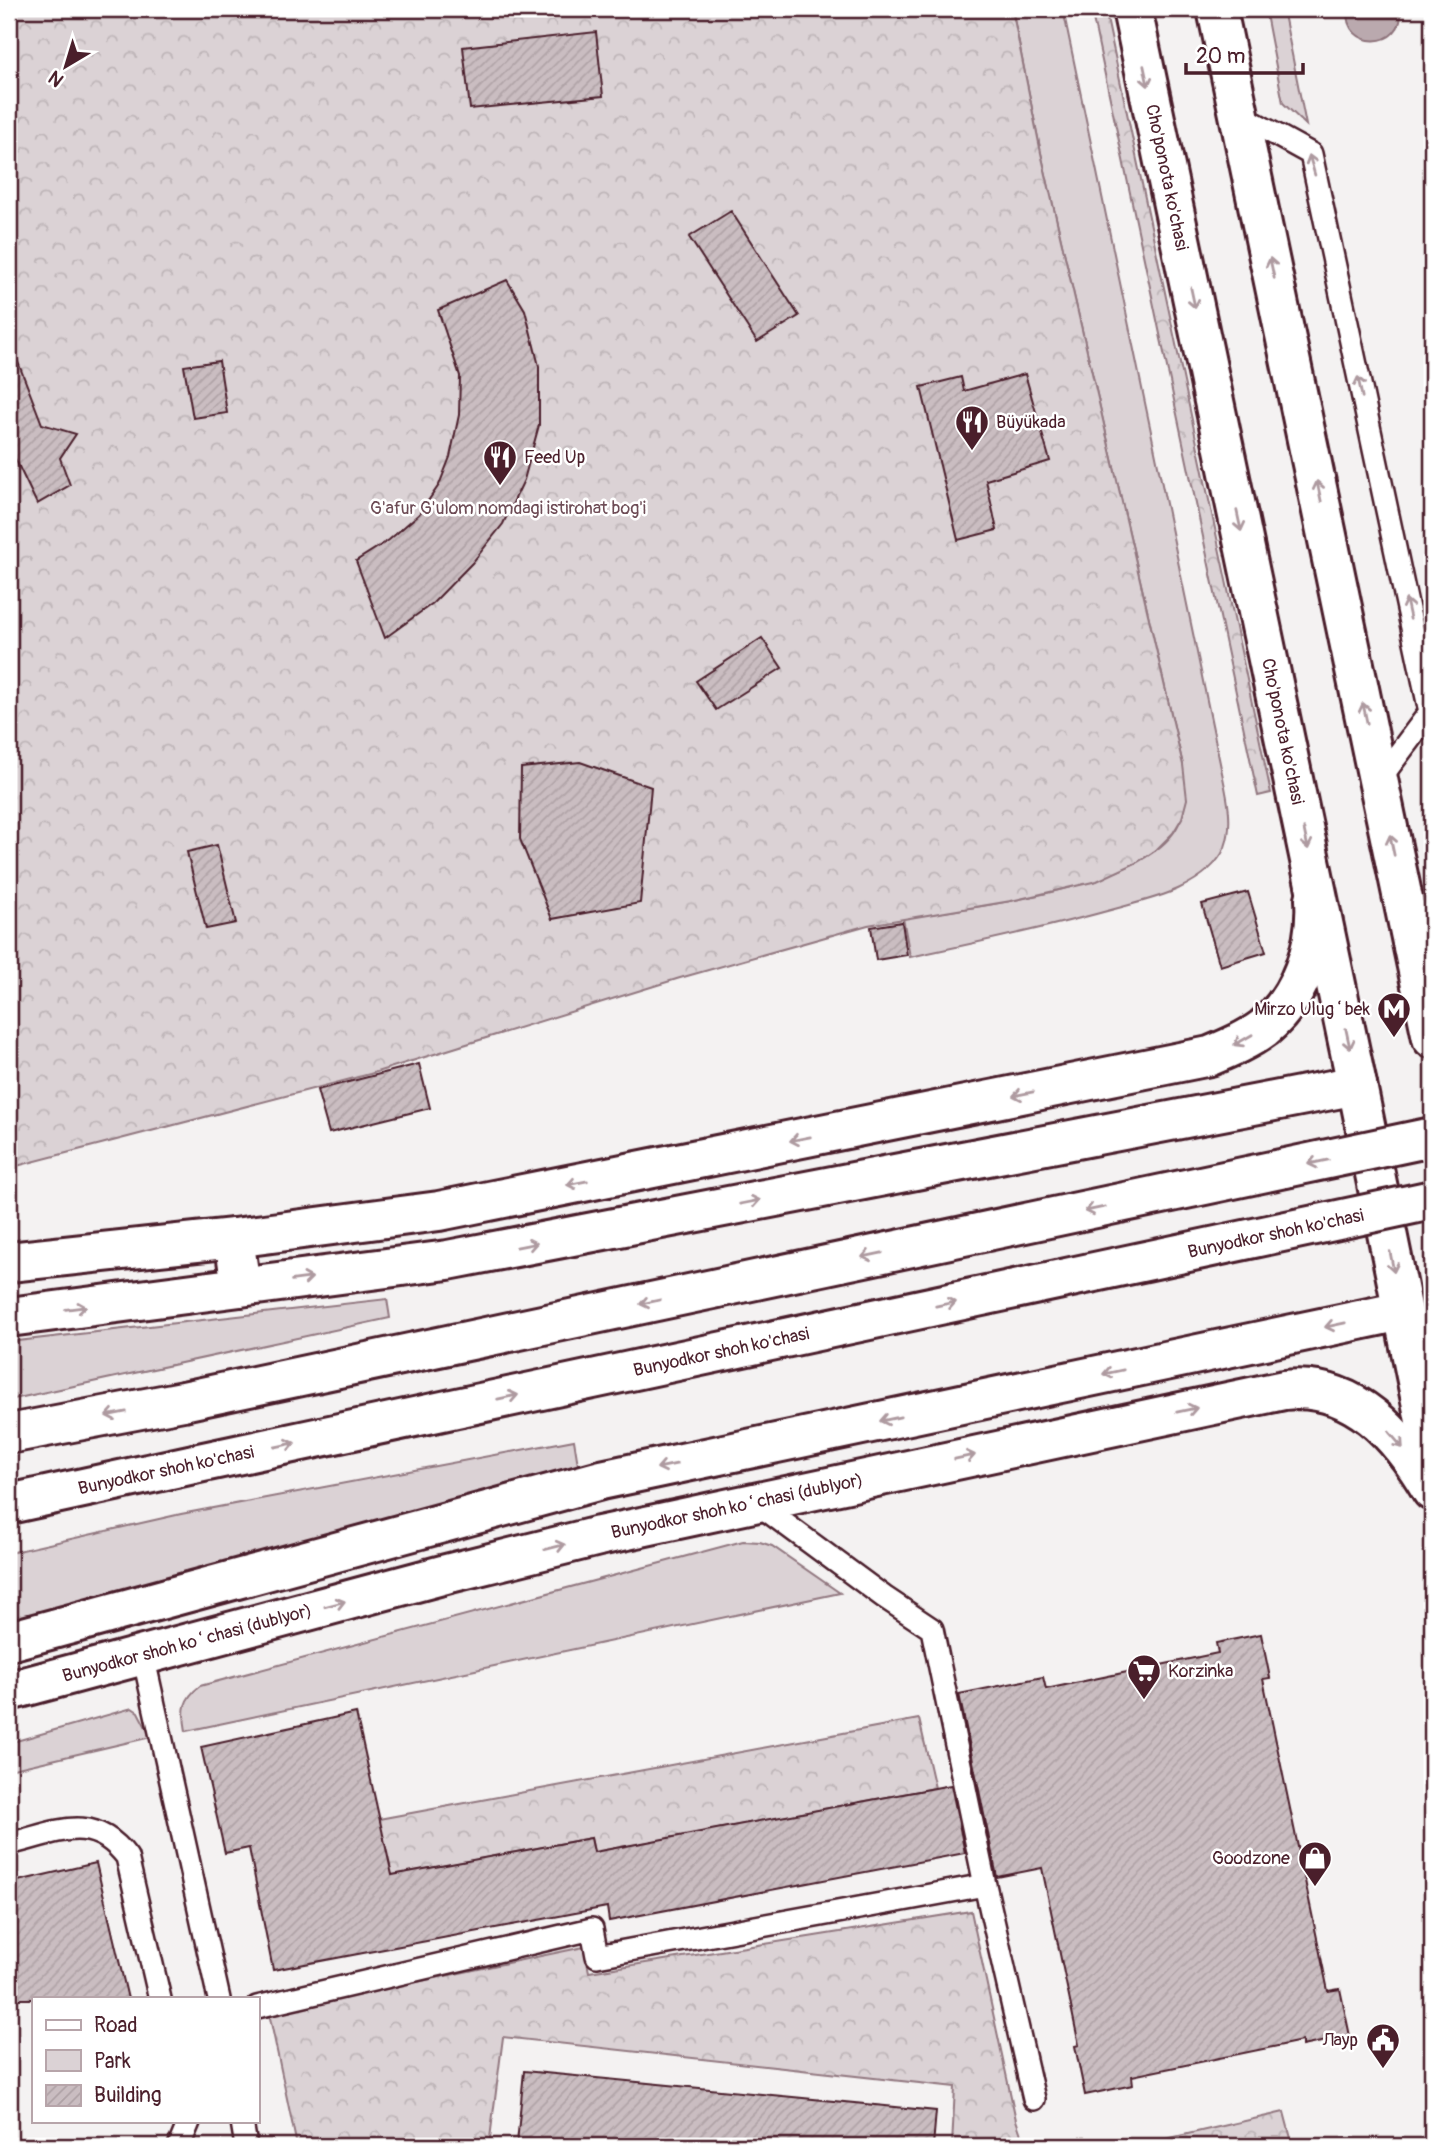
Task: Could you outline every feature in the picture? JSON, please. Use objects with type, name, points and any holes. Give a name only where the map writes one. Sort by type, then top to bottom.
[{"type":"main road","name":"Cho'ponota ko'chasi","points":[[1132,9],[1432,1455]]},
{"type":"main road","points":[[1217,9],[1432,1038]]},
{"type":"main road","points":[[9,1262],[234,1238],[439,1211],[1210,1056],[1263,1028],[1282,1010],[1294,992],[1305,967],[1312,940],[1315,908],[1313,876]]},
{"type":"main road","points":[[1406,909],[1416,938],[1432,958]]},
{"type":"main road","points":[[9,1317],[448,1260],[1357,1085]]},
{"type":"main road","points":[[9,1434],[183,1401],[1432,1137]]},
{"type":"main road","name":"Bunyodkor shoh ko'chasi","points":[[9,1504],[1432,1200]]},
{"type":"main road","points":[[234,1238],[241,1287]]},
{"type":"main road","points":[[9,1641],[601,1480],[1402,1311]]},
{"type":"main road","name":"Bunyodkor shoh koʻchasi (dublyor)","points":[[9,1690],[599,1536],[1300,1388],[1334,1394],[1369,1412],[1411,1458],[1432,1491]]},
{"type":"lane","points":[[1240,115],[1311,154],[1430,712],[1379,780]]},
{"type":"lane","points":[[754,1502],[932,1629],[985,1885],[1034,2099]]},
{"type":"lane","points":[[143,1655],[219,1997]]},
{"type":"lane","points":[[9,1844],[80,1828],[94,1829],[118,1844],[127,1857],[160,1997]]},
{"type":"lane","points":[[259,2007],[592,1929],[597,1956],[985,1885]]},
{"type":"lane","points":[[178,2146],[188,2124]]},
{"type":"lane","points":[[242,2124],[246,2146]]},
{"type":"green space","name":"G'afur G'ulom nomdagi istirohat bog'i","points":[[9,9],[1012,9],[1041,153],[1183,765],[1187,799],[1182,818],[1173,833],[1156,850],[1138,862],[1097,881],[1011,901],[868,925],[680,978],[370,1074],[9,1168]]},
{"type":"green space","points":[[1012,9],[1063,9],[1224,783],[1228,805],[1228,837],[1212,867],[1170,893],[1058,924],[910,957],[903,918],[1013,900],[1100,878],[1137,862],[1166,842],[1181,818],[1183,806],[1183,765],[1041,153]]},
{"type":"green space","points":[[1091,9],[1105,9],[1271,793],[1258,796]]},
{"type":"green space","points":[[1265,9],[1283,9],[1306,125],[1283,103]]},
{"type":"green space","points":[[387,1299],[390,1318],[9,1400],[9,1342]]},
{"type":"green space","points":[[574,1440],[579,1471],[9,1632],[9,1553],[181,1514]]},
{"type":"green space","points":[[743,1541],[772,1546],[840,1593],[186,1731],[185,1706],[200,1686]]},
{"type":"green space","points":[[132,1708],[138,1712],[151,1737],[9,1770],[9,1743]]},
{"type":"green space","points":[[919,1719],[935,1788],[596,1852],[591,1838],[260,1900],[379,1819]]},
{"type":"green space","points":[[971,1911],[1016,2120],[1025,2146],[952,2146],[955,2087],[503,2037],[489,2146],[297,2146],[269,2013],[584,1947],[589,1972]]},
{"type":"green space","points":[[1284,2112],[1293,2146],[1135,2146]]},
{"type":"shaded area","points":[[1347,9],[1401,9],[1400,23],[1394,32],[1385,38],[1364,39],[1355,33],[1349,23]]},
{"type":"building","points":[[596,32],[603,96],[470,109],[463,47]]},
{"type":"building","points":[[731,211],[799,316],[757,342],[689,237]]},
{"type":"building","points":[[507,280],[525,310],[539,366],[539,425],[524,480],[503,524],[472,563],[433,603],[385,638],[356,561],[389,540],[419,514],[439,485],[450,457],[459,415],[460,376],[438,310]]},
{"type":"building","points":[[9,344],[42,424],[76,434],[60,458],[70,485],[37,504],[9,446]]},
{"type":"building","points":[[219,361],[227,413],[193,418],[184,366]]},
{"type":"building","points":[[1025,374],[1050,461],[986,480],[997,530],[958,540],[921,387],[961,377],[964,391]]},
{"type":"building","points":[[762,638],[782,668],[716,710],[696,681]]},
{"type":"building","points":[[580,762],[651,787],[640,903],[552,919],[520,839],[521,768]]},
{"type":"building","points":[[217,845],[236,923],[206,929],[187,852]]},
{"type":"building","points":[[1248,892],[1266,952],[1220,966],[1202,904]]},
{"type":"building","points":[[902,922],[907,955],[876,960],[871,927]]},
{"type":"building","points":[[419,1064],[430,1108],[329,1133],[317,1090]]},
{"type":"building","points":[[1261,1634],[1270,1678],[1263,1679],[1328,1991],[1340,1989],[1350,2036],[1302,2046],[1302,2041],[1132,2076],[1133,2085],[1085,2095],[1075,2046],[1079,2045],[1042,1868],[997,1877],[959,1694],[1043,1677],[1046,1689],[1218,1653],[1216,1643]]},
{"type":"building","points":[[356,1713],[392,1875],[591,1838],[594,1852],[951,1785],[965,1853],[609,1921],[607,1907],[273,1970],[249,1848],[225,1853],[201,1747]]},
{"type":"building","points":[[96,1863],[128,1997],[9,1999],[9,1883]]},
{"type":"building","points":[[524,2071],[936,2111],[933,2146],[556,2146],[517,2143]]},
{"type":"place","name":"Büyükada","points":[[972,452]]},
{"type":"place","name":"Feed Up","points":[[500,487]]},
{"type":"place","name":"Mirzo Ulugʻbek","points":[[1394,1039]]},
{"type":"place","name":"Korzinka","points":[[1144,1701]]},
{"type":"place","name":"Goodzone","points":[[1315,1888]]},
{"type":"place","name":"Лаур","points":[[1383,2070]]}]
